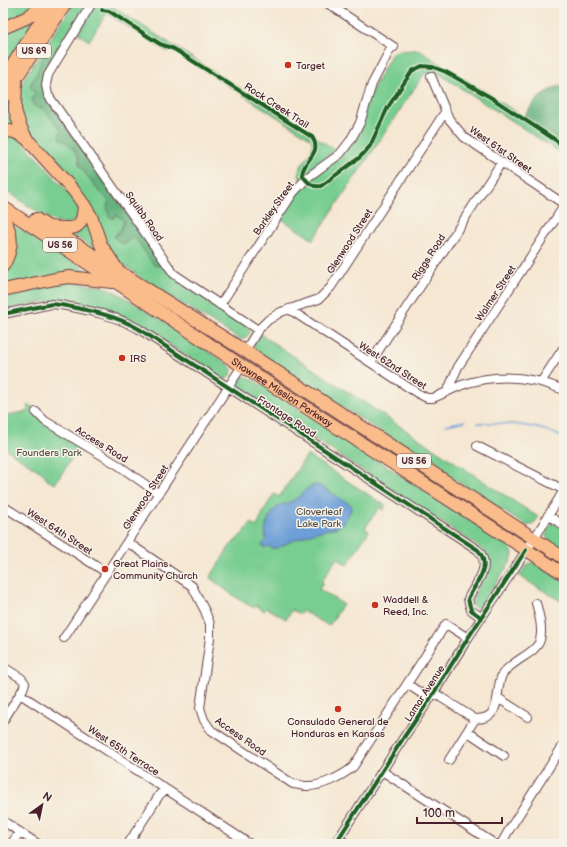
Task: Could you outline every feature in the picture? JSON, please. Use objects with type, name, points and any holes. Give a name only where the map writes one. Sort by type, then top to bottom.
[{"type":"highway","points":[[3,28],[26,18],[47,3]]},
{"type":"highway","points":[[3,80],[52,3]]},
{"type":"highway","name":"US 69","points":[[3,98],[66,3]]},
{"type":"highway","points":[[16,79],[15,110],[26,138],[74,191],[91,216],[100,245],[119,279]]},
{"type":"highway","points":[[3,130],[15,132],[26,138]]},
{"type":"highway","name":"Shawnee Mission Parkway","points":[[3,198],[47,227],[224,354],[564,574]]},
{"type":"highway","points":[[47,227],[69,229],[77,226],[84,217],[84,206]]},
{"type":"highway","name":"Shawnee Mission Parkway","points":[[3,207],[119,279],[245,351],[564,558]]},
{"type":"highway","points":[[3,218],[9,227],[11,236],[9,253],[3,266]]},
{"type":"highway","points":[[3,290],[69,277],[119,279]]},
{"type":"highway","points":[[224,354],[245,351]]},
{"type":"highway","points":[[242,366],[248,363],[262,363]]},
{"type":"street","name":"Squibb Road","points":[[92,3],[49,74],[46,82],[48,94],[172,272],[220,305]]},
{"type":"street","name":"Barkley Street","points":[[220,305],[293,194],[308,177],[342,152],[352,140],[360,123],[372,84],[393,46],[327,3]]},
{"type":"street","name":"West 61st Street","points":[[431,76],[445,112],[451,122],[465,138],[564,205]]},
{"type":"street","name":"Glenwood Street","points":[[245,351],[258,330],[265,322],[277,314],[318,299],[331,287],[445,112]]},
{"type":"street","name":"Riggs Road","points":[[371,362],[501,163]]},
{"type":"street","name":"Walmer Street","points":[[447,392],[458,367],[564,205]]},
{"type":"street","name":"Frontage Road","points":[[3,314],[52,304],[115,318],[139,329],[478,550],[484,560],[484,568],[468,599],[471,610],[482,618]]},
{"type":"street","points":[[220,305],[258,330]]},
{"type":"street","name":"West 62nd Street","points":[[290,309],[426,398],[432,398],[467,384],[493,378],[518,378],[541,382],[564,390]]},
{"type":"street","points":[[541,382],[564,347]]},
{"type":"street","name":"Glenwood Street","points":[[64,638],[242,366]]},
{"type":"street","name":"Access Road","points":[[36,412],[45,421],[118,465],[158,494]]},
{"type":"street","points":[[477,446],[564,490]]},
{"type":"street","name":"Lamar Avenue","points":[[336,841],[534,539],[564,490]]},
{"type":"street","name":"West 64th Street","points":[[3,506],[107,574]]},
{"type":"street","points":[[548,515],[564,526]]},
{"type":"street","name":"Access Road","points":[[127,542],[192,586],[205,611],[210,624],[210,638],[200,708],[204,720],[211,730],[293,784],[306,786],[320,785],[344,774],[353,767],[446,624],[468,638]]},
{"type":"street","points":[[407,684],[475,719],[487,717],[493,712],[496,705],[500,681],[503,673],[511,665],[534,648],[540,641],[541,629],[536,604]]},
{"type":"street","points":[[3,666],[21,678],[25,683],[3,721]]},
{"type":"street","name":"West 65th Terrace","points":[[20,694],[250,844]]},
{"type":"street","points":[[498,698],[528,717]]},
{"type":"street","points":[[449,760],[475,719]]},
{"type":"street","points":[[468,732],[504,756]]},
{"type":"street","points":[[501,844],[564,744]]},
{"type":"street","points":[[382,771],[495,844]]},
{"type":"street","points":[[128,844],[160,794],[167,790]]},
{"type":"street","points":[[3,821],[38,844]]},
{"type":"street","points":[[11,844],[20,832]]},
{"type":"street","points":[[336,841],[347,844]]},
{"type":"green space","points":[[39,3],[3,24],[3,5]]},
{"type":"green space","points":[[74,3],[87,3],[46,69],[42,82],[43,89],[41,80],[46,67],[41,61],[36,76],[30,85],[35,94],[35,107],[44,109],[61,130],[59,136],[73,149],[78,157],[79,165],[99,191],[109,201],[107,206],[124,221],[121,229],[114,237],[120,243],[126,243],[132,238],[136,239],[154,265],[161,265],[44,95],[43,91],[161,262],[249,328],[250,333],[244,339],[236,337],[151,285],[116,259],[21,120],[20,91],[25,77]]},
{"type":"green space","points":[[96,3],[107,3],[334,149],[332,153],[300,179],[300,168],[313,146],[310,138],[173,50],[170,49],[168,52],[107,13],[89,41],[79,34],[79,31]]},
{"type":"green space","points":[[40,12],[3,69],[3,32]]},
{"type":"green space","points":[[417,49],[560,140],[564,143],[564,155],[436,72],[424,74],[313,240],[280,218],[304,183],[343,154],[370,94],[392,53]]},
{"type":"green space","points":[[45,54],[51,58],[46,67],[42,80],[44,95],[161,263],[159,266],[154,265],[136,239],[132,238],[126,243],[120,243],[114,237],[121,229],[124,221],[117,215],[113,218],[109,217],[107,206],[109,201],[99,191],[79,165],[77,153],[67,143],[60,139],[59,136],[61,130],[44,109],[33,105],[32,98],[35,94],[30,85],[36,76]]},
{"type":"green space","points":[[560,86],[564,88],[564,124],[562,125],[559,137],[556,137],[524,117],[539,98],[554,88]]},
{"type":"green space","points":[[12,95],[18,128],[3,126],[3,108]]},
{"type":"green space","points":[[3,134],[18,138],[78,204],[78,220],[65,224],[57,222],[3,189]]},
{"type":"green space","points":[[87,217],[100,252],[71,234]]},
{"type":"green space","points":[[12,224],[93,274],[3,286],[3,271]]},
{"type":"green space","points":[[66,281],[105,287],[114,291],[177,329],[201,347],[228,364],[232,369],[231,374],[227,379],[221,379],[137,323],[122,316],[48,301],[3,310],[3,293]]},
{"type":"green space","points":[[260,334],[538,517],[536,521],[531,525],[525,525],[259,353],[255,350],[254,344]]},
{"type":"green space","points":[[242,376],[247,377],[267,388],[509,546],[513,554],[511,561],[481,606],[479,608],[474,607],[472,603],[488,566],[487,557],[482,549],[237,388],[236,383]]},
{"type":"green space","name":"Founders Park","points":[[29,405],[35,414],[84,449],[83,452],[78,449],[55,484],[47,480],[44,474],[3,447],[3,416],[28,411],[27,406]]},
{"type":"green space","name":"Cloverleaf Lake Park","points":[[307,455],[386,506],[383,510],[379,508],[365,528],[369,531],[347,565],[337,558],[322,581],[323,583],[319,589],[343,604],[329,626],[303,611],[300,614],[292,610],[286,619],[267,608],[264,611],[256,605],[254,608],[238,599],[210,578],[229,547],[251,523],[257,527],[264,510],[274,494],[279,497]]},
{"type":"green space","points":[[553,522],[564,528],[564,551],[551,543],[546,537],[547,530]]},
{"type":"green space","points":[[530,563],[535,563],[564,581],[564,603],[519,576]]},
{"type":"water","points":[[313,485],[322,487],[351,505],[351,510],[344,522],[338,527],[316,532],[277,548],[271,548],[268,546],[264,548],[262,544],[266,541],[266,525],[273,511],[281,505],[296,499]]},
{"type":"waterway","points":[[446,425],[465,421]]},
{"type":"waterway","points":[[478,423],[522,425],[554,433],[564,438]]},
{"type":"cycle path","name":"Rock Creek Trail","points":[[102,10],[109,11],[160,44],[174,49],[312,137],[315,143],[314,152],[303,169],[302,174],[307,181],[315,186],[321,186],[365,152],[370,146],[388,107],[412,71],[422,66],[433,67],[446,72],[490,97],[557,141],[564,148]]},
{"type":"cycle path","points":[[3,314],[52,304],[101,314],[120,320],[139,329],[478,550],[484,563],[483,569],[468,599],[471,610],[482,618]]},
{"type":"cycle path","points":[[335,844],[526,550]]},
{"type":"place","name":"Target","points":[[288,65]]},
{"type":"place","name":"IRS","points":[[122,358]]},
{"type":"place","name":"Great Plains Community Church","points":[[105,569]]},
{"type":"place","name":"Waddell & Reed, Inc.","points":[[375,605]]},
{"type":"place","name":"Consulado General de Honduras en Kansas","points":[[338,709]]}]
